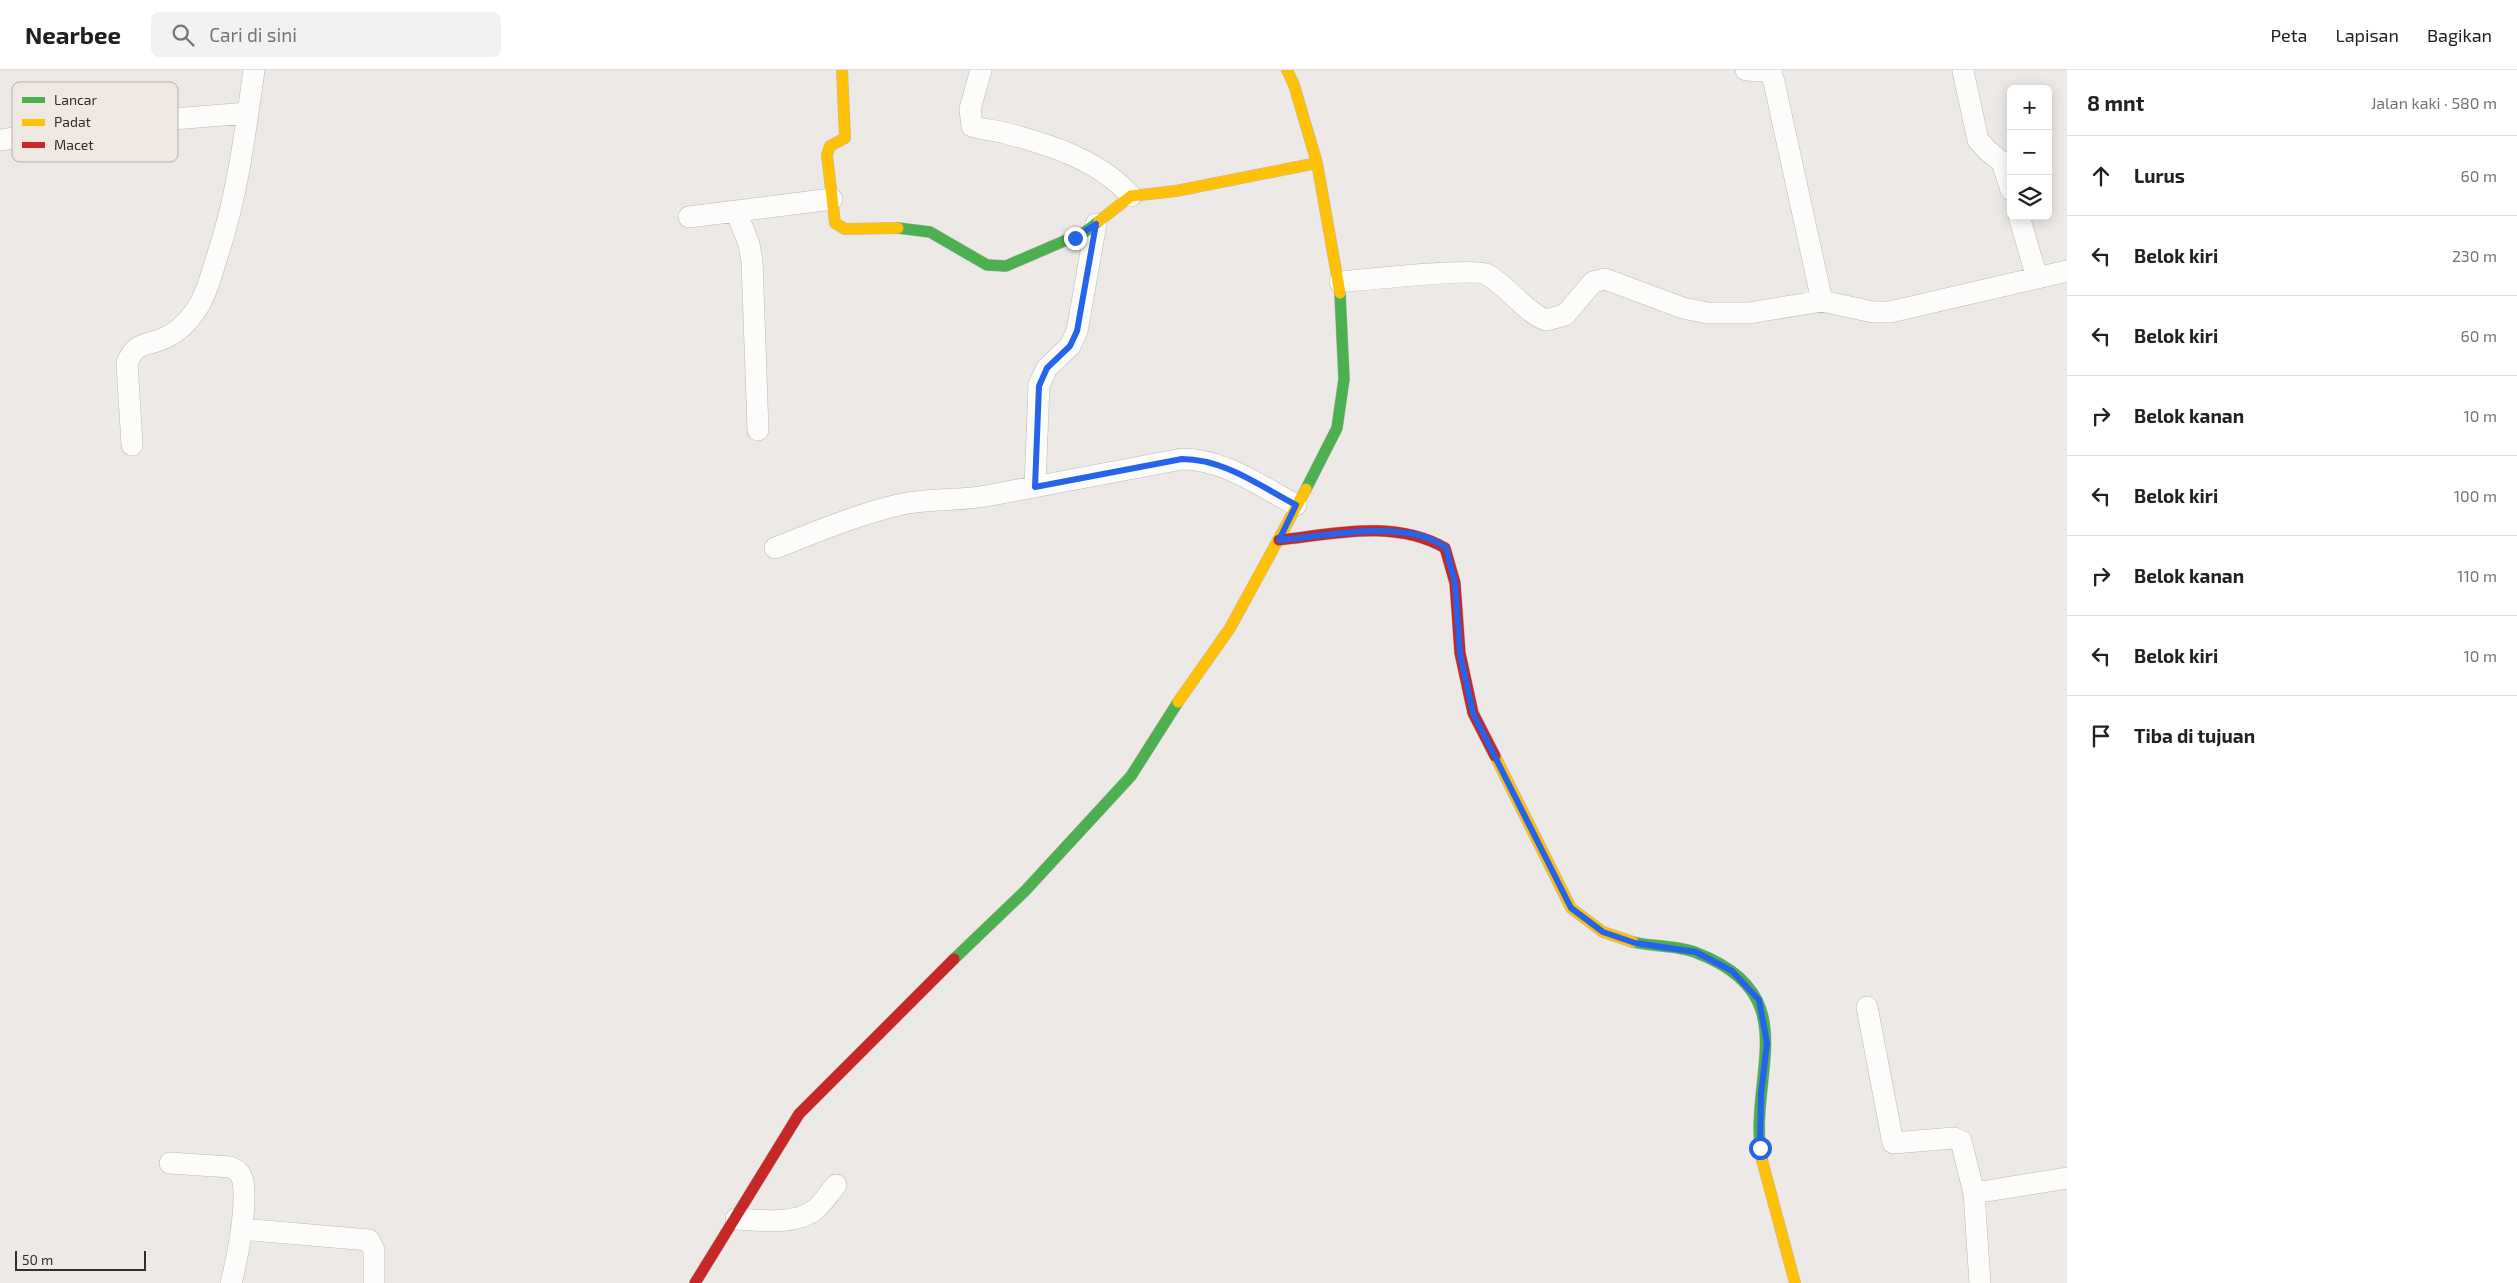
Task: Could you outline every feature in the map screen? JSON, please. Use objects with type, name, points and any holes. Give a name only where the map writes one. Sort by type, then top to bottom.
[{"type":"street","points":[[132,445],[127,363],[132,352],[141,344],[162,339],[182,328],[199,306],[227,227],[240,166],[254,70]]},
{"type":"street","points":[[842,70],[845,138],[828,150],[835,223],[838,227],[845,229],[900,228],[930,232],[972,258],[996,266],[1006,266],[1052,248],[1085,232],[1131,196],[1176,191],[1243,176],[1317,163]]},
{"type":"street","points":[[981,70],[970,109],[972,126],[1004,133],[1082,159],[1102,170],[1131,196]]},
{"type":"street","points":[[695,1283],[799,1114],[903,1008],[1026,891],[1131,776],[1188,687],[1230,628],[1325,455],[1337,428],[1342,404],[1344,379],[1340,282],[1317,163],[1294,85],[1287,70]]},
{"type":"street","points":[[1746,70],[1765,71],[1772,75],[1822,301]]},
{"type":"street","points":[[1963,71],[1978,140],[2002,162],[2007,178]]},
{"type":"street","points":[[178,119],[248,113]]},
{"type":"street","points":[[689,217],[832,199]]},
{"type":"street","points":[[736,211],[749,244],[752,261],[758,430]]},
{"type":"street","points":[[2020,220],[2037,278]]},
{"type":"street","points":[[1035,487],[1039,386],[1047,368],[1070,346],[1077,331],[1096,224]]},
{"type":"street","points":[[1340,282],[1484,273],[1512,292],[1533,313],[1546,320],[1565,314],[1593,282],[1605,279],[1683,308],[1708,314],[1749,313],[1822,301],[1873,312],[1890,312],[2067,271]]},
{"type":"street","points":[[775,548],[850,518],[899,505],[930,500],[957,501],[1182,459],[1200,459],[1220,464],[1296,505]]},
{"type":"street","points":[[1279,540],[1363,532],[1395,532],[1425,536],[1446,548],[1455,583],[1460,654],[1473,713],[1571,908],[1603,932],[1635,943],[1696,952],[1732,971],[1759,1000],[1767,1043],[1761,1094],[1760,1148],[1766,1179],[1795,1283]]},
{"type":"street","points":[[1867,1007],[1893,1143],[1954,1138],[1961,1141],[1974,1193],[1980,1283]]},
{"type":"street","points":[[170,1163],[230,1167],[239,1171],[243,1180],[242,1229],[231,1283]]},
{"type":"street","points":[[1974,1193],[2067,1178]]},
{"type":"street","points":[[736,1219],[777,1220],[803,1218],[816,1209],[836,1186]]},
{"type":"street","points":[[242,1229],[369,1240],[374,1250],[374,1283]]},
{"type":"traffic: fast","points":[[898,228],[930,232],[987,265],[1006,266],[1085,232],[1099,221]]},
{"type":"traffic: fast","points":[[1306,489],[1337,428],[1344,379],[1340,293]]},
{"type":"traffic: fast","points":[[954,959],[1025,891],[1131,776],[1178,702]]},
{"type":"traffic: fast","points":[[1633,942],[1690,950],[1731,971],[1752,992],[1763,1016],[1766,1042],[1759,1129],[1762,1160]]},
{"type":"traffic: slow","points":[[842,70],[845,138],[830,146],[827,155],[835,223],[845,229],[898,228]]},
{"type":"traffic: slow","points":[[1287,70],[1294,85],[1317,163],[1340,293]]},
{"type":"traffic: slow","points":[[1099,221],[1131,196],[1176,191],[1317,163]]},
{"type":"traffic: slow","points":[[1178,702],[1230,628],[1306,489]]},
{"type":"traffic: slow","points":[[1495,756],[1571,908],[1603,932],[1633,942]]},
{"type":"traffic: slow","points":[[1762,1160],[1795,1283]]},
{"type":"traffic: jam","points":[[1279,540],[1342,532],[1385,531],[1425,539],[1445,548],[1455,583],[1460,653],[1473,713],[1495,756]]},
{"type":"traffic: jam","points":[[695,1283],[799,1114],[954,959]]},
{"type":"route","points":[[1075,238],[1096,224],[1077,331],[1070,346],[1047,368],[1039,386],[1035,487],[1182,459],[1200,459],[1220,464],[1296,505],[1279,540],[1363,532],[1395,532],[1425,536],[1446,548],[1451,561],[1455,583],[1460,654],[1473,713],[1571,908],[1603,932],[1635,943],[1696,952],[1732,971],[1759,1000],[1767,1043],[1761,1094],[1760,1148]]}]
